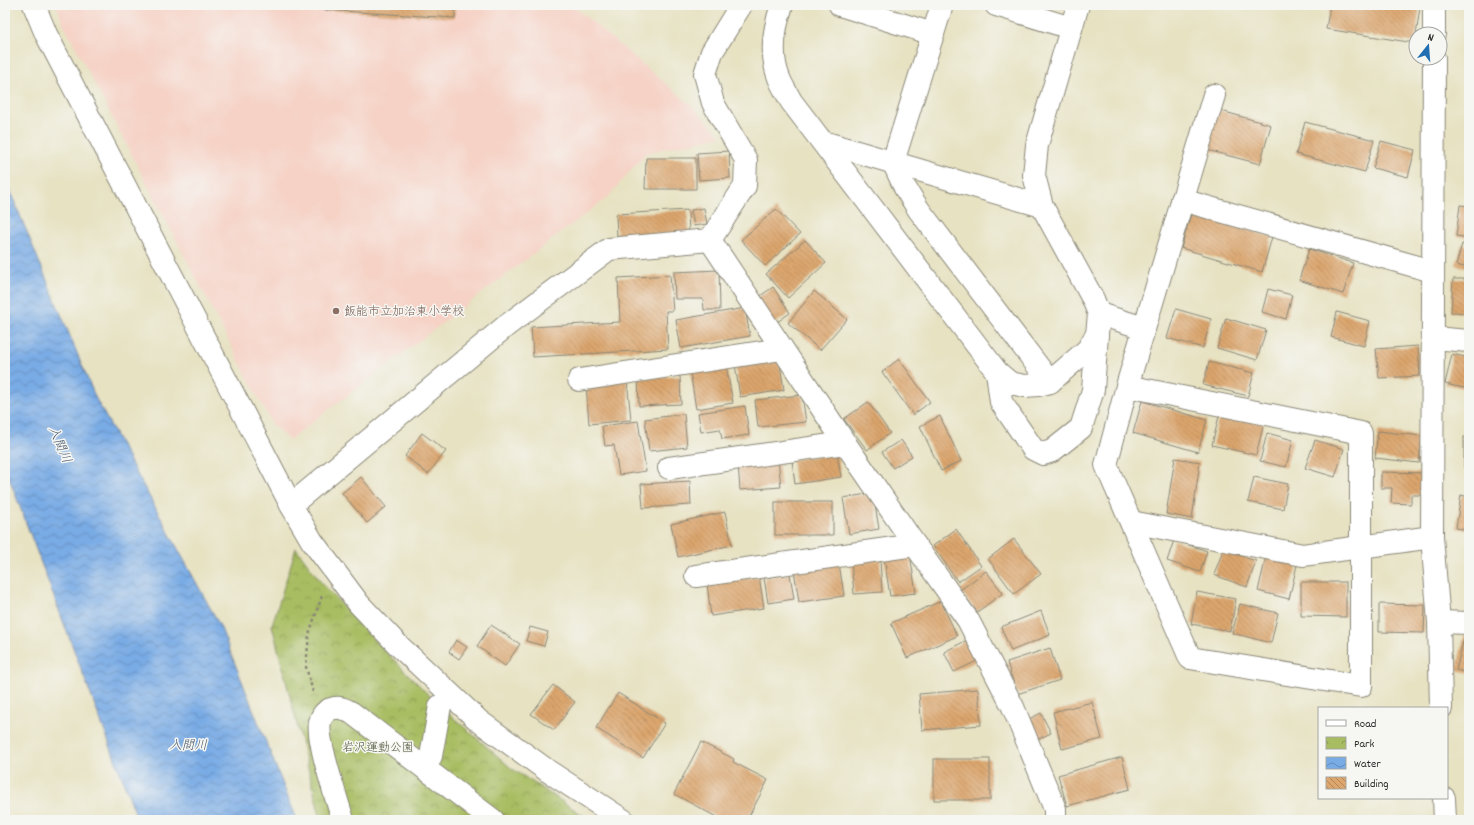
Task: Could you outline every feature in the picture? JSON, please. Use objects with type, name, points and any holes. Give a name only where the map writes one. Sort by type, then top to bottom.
[{"type":"street","points":[[34,5],[46,34],[291,504],[312,541],[359,604],[398,645],[479,721],[548,771],[623,820]]},
{"type":"street","points":[[710,240],[745,186],[746,160],[713,103],[705,74],[712,52],[741,5]]},
{"type":"street","points":[[782,5],[775,24],[774,53],[779,78],[791,101],[996,372],[1010,383],[1025,386],[1050,382],[1088,350],[1098,324]]},
{"type":"street","points":[[840,5],[933,34]]},
{"type":"street","points":[[942,5],[894,162],[905,188],[919,210],[1050,382]]},
{"type":"street","points":[[996,5],[1071,28]]},
{"type":"street","points":[[996,372],[1001,402],[1034,449],[1043,454],[1052,451],[1081,428],[1093,390],[1098,324],[1093,299],[1042,206],[1034,175],[1038,145],[1078,5]]},
{"type":"street","points":[[1434,5],[1434,26]]},
{"type":"street","points":[[1434,66],[1432,537],[1439,622],[1441,707]]},
{"type":"street","points":[[1127,386],[1361,433],[1361,686],[1190,658],[1106,465],[1127,386],[1214,95]]},
{"type":"street","points":[[823,142],[1042,206]]},
{"type":"street","points":[[1182,200],[1432,271]]},
{"type":"street","points":[[291,504],[506,326],[609,249],[710,240]]},
{"type":"street","points":[[710,240],[845,443],[968,620],[1013,707],[1055,809],[1055,820]]},
{"type":"street","points":[[1098,324],[1144,328]]},
{"type":"street","points":[[1433,338],[1469,341]]},
{"type":"street","points":[[579,380],[782,349]]},
{"type":"street","points":[[669,468],[845,443]]},
{"type":"street","points":[[1131,522],[1303,555],[1432,537]]},
{"type":"street","points":[[696,576],[915,545]]},
{"type":"street","points":[[1439,622],[1469,623]]},
{"type":"street","points":[[425,768],[431,756],[440,706]]},
{"type":"street","points":[[342,820],[323,750],[320,726],[324,713],[330,709],[340,707],[346,709],[493,820]]},
{"type":"street","points":[[1444,799],[1445,820]]},
{"type":"path","points":[[322,717],[314,699],[306,667],[309,634],[320,601],[329,584],[338,576]]},
{"type":"shaded area","name":"飯能市立加治東小学校","points":[[56,5],[572,5],[690,104],[721,136],[646,153],[608,197],[289,440],[272,424],[64,25]]},
{"type":"green space","name":"岩沢運動公園","points":[[296,548],[321,582],[377,643],[440,706],[511,768],[590,820],[321,820],[272,625]]},
{"type":"water","name":"入間川","points":[[5,179],[96,399],[220,626],[297,820],[138,820],[5,467]]},
{"type":"building","points":[[455,5],[455,18],[258,6]]},
{"type":"building","points":[[1330,5],[1408,5],[1420,7],[1417,26],[1408,26],[1408,42],[1326,29]]},
{"type":"building","points":[[1218,110],[1271,125],[1260,164],[1207,150]]},
{"type":"building","points":[[1305,122],[1374,140],[1365,172],[1296,154]]},
{"type":"building","points":[[1381,141],[1415,150],[1408,177],[1373,168]]},
{"type":"building","points":[[729,151],[730,178],[699,180],[697,153]]},
{"type":"building","points":[[646,158],[696,158],[696,189],[645,189]]},
{"type":"building","points":[[1469,172],[1469,183],[1466,182]]},
{"type":"building","points":[[1460,205],[1469,206],[1469,238],[1456,236]]},
{"type":"building","points":[[704,208],[707,224],[694,226],[691,210]]},
{"type":"building","points":[[776,209],[800,234],[765,266],[741,240]]},
{"type":"building","points":[[688,210],[689,233],[617,237],[616,214]]},
{"type":"building","points":[[1191,214],[1272,237],[1262,272],[1181,248]]},
{"type":"building","points":[[805,240],[826,263],[788,298],[766,274]]},
{"type":"building","points":[[1462,244],[1469,246],[1469,268],[1456,265]]},
{"type":"building","points":[[1309,249],[1353,263],[1343,294],[1299,280]]},
{"type":"building","points":[[719,270],[720,310],[704,310],[703,299],[675,299],[674,272]]},
{"type":"building","points":[[670,275],[673,311],[666,311],[668,349],[533,357],[531,327],[620,322],[618,278]]},
{"type":"building","points":[[1453,279],[1469,279],[1469,313],[1451,312]]},
{"type":"building","points":[[773,287],[790,313],[773,325],[756,299]]},
{"type":"building","points":[[1268,289],[1292,295],[1286,319],[1262,312]]},
{"type":"building","points":[[814,291],[847,319],[820,350],[788,323]]},
{"type":"building","points":[[745,308],[750,336],[681,348],[676,320]]},
{"type":"building","points":[[1176,309],[1211,319],[1203,348],[1167,338]]},
{"type":"building","points":[[1337,312],[1370,321],[1364,346],[1331,337]]},
{"type":"building","points":[[1226,318],[1266,330],[1257,360],[1217,348]]},
{"type":"building","points":[[1418,346],[1420,376],[1379,378],[1376,349]]},
{"type":"building","points":[[1452,354],[1469,358],[1469,389],[1445,384]]},
{"type":"building","points":[[779,358],[784,390],[740,397],[735,364]]},
{"type":"building","points":[[899,359],[930,402],[913,415],[882,372]]},
{"type":"building","points":[[1209,362],[1254,373],[1248,396],[1203,385]]},
{"type":"building","points":[[726,365],[733,403],[696,409],[690,371]]},
{"type":"building","points":[[680,376],[681,404],[639,406],[638,378]]},
{"type":"building","points":[[627,380],[631,420],[589,424],[586,384]]},
{"type":"building","points":[[802,395],[806,422],[758,427],[755,400]]},
{"type":"building","points":[[1142,401],[1207,420],[1198,452],[1133,433]]},
{"type":"building","points":[[868,402],[890,433],[867,450],[844,419]]},
{"type":"building","points":[[745,406],[749,435],[722,439],[720,429],[701,432],[698,413]]},
{"type":"building","points":[[1220,412],[1264,423],[1256,455],[1212,445]]},
{"type":"building","points":[[684,414],[687,447],[649,451],[645,419]]},
{"type":"building","points":[[940,416],[961,461],[941,471],[920,426]]},
{"type":"building","points":[[638,421],[646,471],[619,475],[614,445],[605,446],[602,426]]},
{"type":"building","points":[[1378,431],[1422,436],[1419,463],[1375,458]]},
{"type":"building","points":[[422,433],[446,451],[428,474],[405,456]]},
{"type":"building","points":[[1267,433],[1293,440],[1286,467],[1260,461]]},
{"type":"building","points":[[1464,437],[1469,437],[1469,467],[1464,467]]},
{"type":"building","points":[[901,440],[912,456],[893,468],[882,452]]},
{"type":"building","points":[[1315,440],[1344,449],[1335,477],[1305,468]]},
{"type":"building","points":[[837,453],[841,477],[795,484],[792,460]]},
{"type":"building","points":[[1175,458],[1200,462],[1192,519],[1166,514]]},
{"type":"building","points":[[778,459],[781,487],[740,490],[738,463]]},
{"type":"building","points":[[1381,472],[1425,473],[1424,495],[1411,495],[1411,504],[1391,503],[1392,488],[1381,488]]},
{"type":"building","points":[[361,477],[386,507],[367,523],[342,493]]},
{"type":"building","points":[[1254,477],[1288,484],[1283,509],[1248,502]]},
{"type":"building","points":[[690,481],[691,505],[643,508],[641,484]]},
{"type":"building","points":[[873,493],[879,529],[849,534],[843,498]]},
{"type":"building","points":[[1461,495],[1469,497],[1469,530],[1456,528]]},
{"type":"building","points":[[775,502],[833,502],[833,535],[775,535]]},
{"type":"building","points":[[725,512],[732,545],[678,557],[671,524]]},
{"type":"building","points":[[956,529],[981,566],[958,582],[933,546]]},
{"type":"building","points":[[1014,539],[1041,574],[1014,594],[988,559]]},
{"type":"building","points":[[1174,540],[1207,551],[1200,572],[1167,561]]},
{"type":"building","points":[[1223,550],[1256,561],[1247,587],[1214,575]]},
{"type":"building","points":[[910,554],[916,593],[890,596],[884,558]]},
{"type":"building","points":[[1266,557],[1297,565],[1289,599],[1258,591]]},
{"type":"building","points":[[880,559],[882,592],[854,594],[851,561]]},
{"type":"building","points":[[839,563],[844,596],[799,602],[794,570]]},
{"type":"building","points":[[986,571],[1003,593],[977,612],[960,590]]},
{"type":"building","points":[[790,574],[794,599],[768,603],[764,578]]},
{"type":"building","points":[[759,576],[764,608],[711,616],[707,584]]},
{"type":"building","points":[[1301,582],[1346,582],[1346,617],[1301,616]]},
{"type":"building","points":[[1197,592],[1236,599],[1230,631],[1191,624]]},
{"type":"building","points":[[941,601],[957,636],[907,658],[891,623]]},
{"type":"building","points":[[1240,604],[1278,613],[1271,643],[1232,633]]},
{"type":"building","points":[[1379,604],[1425,605],[1424,633],[1379,632]]},
{"type":"building","points":[[1041,611],[1050,635],[1011,651],[1001,627]]},
{"type":"building","points":[[491,625],[520,644],[505,666],[477,646]]},
{"type":"building","points":[[530,627],[548,632],[544,646],[526,641]]},
{"type":"building","points":[[1465,634],[1469,635],[1469,673],[1456,670]]},
{"type":"building","points":[[456,640],[467,647],[459,659],[449,652]]},
{"type":"building","points":[[967,640],[977,661],[954,672],[944,652]]},
{"type":"building","points":[[1050,648],[1060,680],[1017,694],[1007,662]]},
{"type":"building","points":[[553,685],[575,702],[554,730],[531,714]]},
{"type":"building","points":[[978,689],[981,725],[922,730],[919,694]]},
{"type":"building","points":[[618,693],[665,723],[643,758],[596,728]]},
{"type":"building","points":[[1092,702],[1102,739],[1062,749],[1053,712]]},
{"type":"building","points":[[1041,713],[1051,733],[1034,741],[1025,721]]},
{"type":"building","points":[[701,742],[734,759],[733,762],[768,780],[747,820],[722,820],[674,794]]},
{"type":"building","points":[[1122,757],[1130,789],[1067,806],[1058,775]]},
{"type":"building","points":[[934,759],[990,759],[990,800],[934,800]]},
{"type":"place","name":"飯能市立加治東小学校","points":[[336,311]]}]
